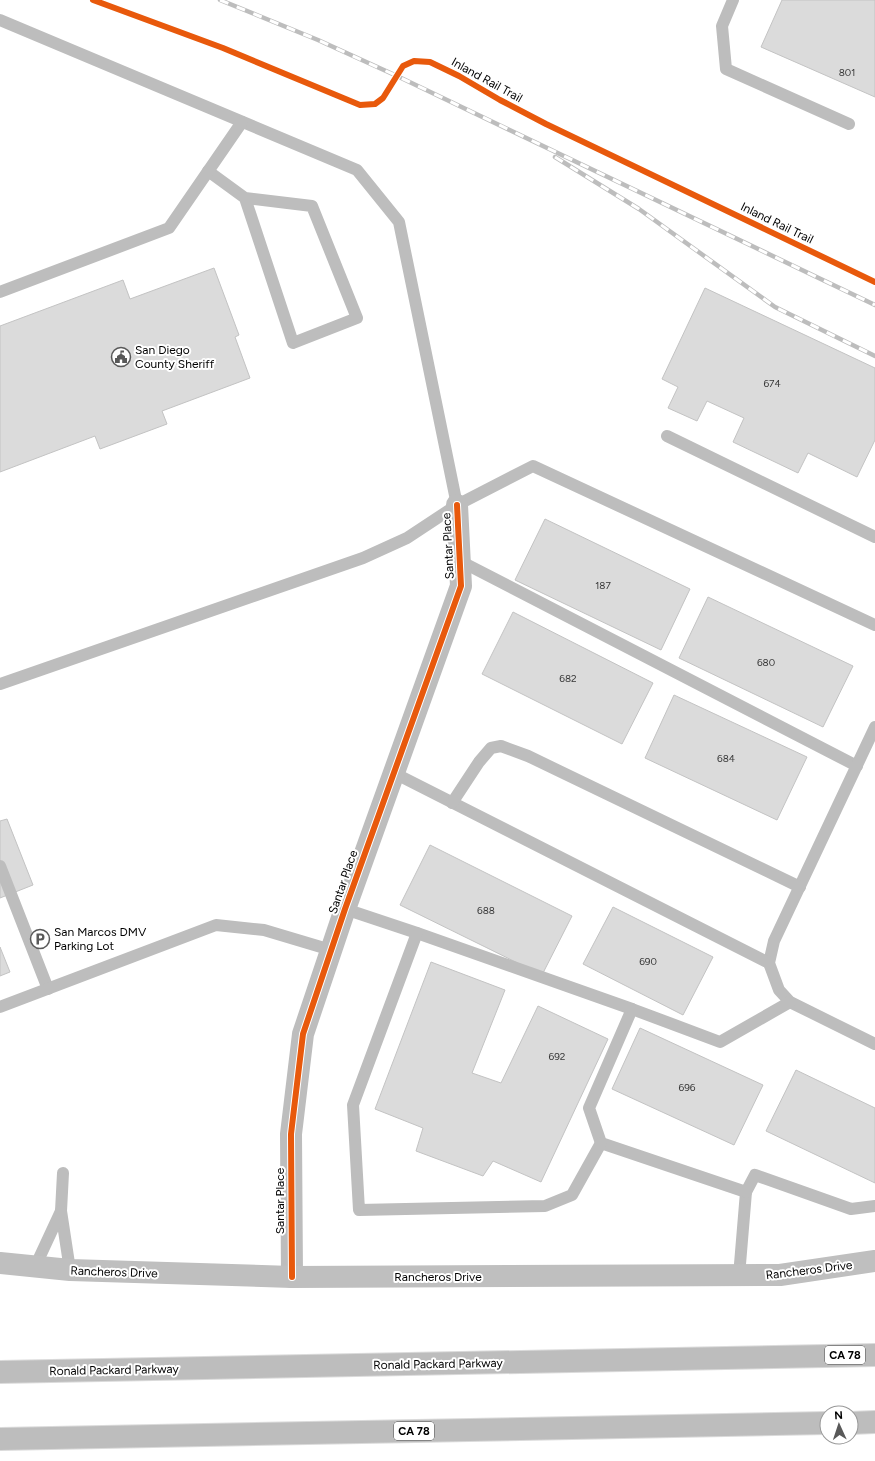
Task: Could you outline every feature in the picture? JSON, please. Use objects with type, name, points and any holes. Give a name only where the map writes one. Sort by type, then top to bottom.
[{"type":"main road","name":"Santar Place","points":[[292,1277],[291,1134],[303,1034],[345,909],[461,586],[457,505]]},
{"type":"main road","name":"Rancheros Drive","points":[[0,1263],[70,1270],[292,1277],[739,1276],[780,1275],[875,1261]]},
{"type":"main road","points":[[814,1356],[875,1347]]},
{"type":"main road","name":"Ronald Packard Parkway","points":[[0,1372],[875,1355]]},
{"type":"main road","points":[[859,1423],[875,1422]]},
{"type":"main road","name":"CA 78","points":[[0,1439],[819,1423]]},
{"type":"lane","points":[[733,0],[722,26],[726,70],[849,124]]},
{"type":"lane","points":[[0,20],[357,170],[399,222],[457,505]]},
{"type":"lane","points":[[0,292],[169,228],[242,122]]},
{"type":"lane","points":[[208,171],[245,198],[312,206],[357,318],[293,343],[245,198]]},
{"type":"lane","points":[[667,436],[875,537]]},
{"type":"lane","points":[[0,684],[363,558],[407,538],[457,505],[533,466],[875,625]]},
{"type":"lane","points":[[460,561],[857,766]]},
{"type":"lane","points":[[875,727],[774,941],[769,963],[779,990],[790,1002],[875,1044]]},
{"type":"lane","points":[[452,803],[479,762],[491,748],[501,746],[528,756],[800,887]]},
{"type":"lane","points":[[394,773],[769,963]]},
{"type":"lane","points":[[0,866],[48,989]]},
{"type":"lane","points":[[345,909],[632,1009],[720,1042],[790,1002]]},
{"type":"lane","points":[[0,1008],[216,925],[264,930],[331,950]]},
{"type":"lane","points":[[417,933],[352,1105],[359,1210],[545,1206],[572,1195],[601,1143],[589,1108],[632,1009]]},
{"type":"lane","points":[[601,1143],[746,1192]]},
{"type":"lane","points":[[63,1173],[61,1211],[70,1270]]},
{"type":"lane","points":[[739,1276],[746,1192],[756,1175],[851,1209],[875,1206]]},
{"type":"lane","points":[[35,1267],[61,1211]]},
{"type":"building","points":[[782,0],[875,0],[875,97],[761,47]]},
{"type":"building","name":"San Diego County Sheriff","points":[[214,268],[239,335],[235,337],[250,378],[162,411],[167,424],[100,449],[95,436],[0,472],[0,326],[123,280],[130,299]]},
{"type":"building","points":[[705,288],[875,368],[875,440],[857,477],[808,453],[798,473],[733,442],[744,418],[707,401],[697,421],[668,408],[678,387],[662,379]]},
{"type":"building","points":[[545,519],[690,589],[661,650],[515,580]]},
{"type":"building","points":[[708,597],[853,666],[823,727],[679,658]]},
{"type":"building","points":[[513,612],[653,683],[622,744],[482,674]]},
{"type":"building","points":[[674,695],[807,757],[777,820],[645,758]]},
{"type":"building","points":[[7,819],[33,885],[0,898],[0,821]]},
{"type":"building","points":[[430,845],[572,916],[542,975],[400,905]]},
{"type":"building","points":[[613,907],[713,957],[683,1015],[583,964]]},
{"type":"building","points":[[0,947],[10,972],[0,976]]},
{"type":"building","points":[[431,962],[505,990],[472,1073],[501,1083],[538,1006],[608,1039],[541,1182],[493,1161],[483,1176],[416,1151],[423,1128],[375,1109]]},
{"type":"building","points":[[640,1028],[763,1085],[734,1145],[612,1089]]},
{"type":"building","points":[[796,1070],[875,1108],[875,1183],[766,1131]]},
{"type":"railway","points":[[220,0],[318,40],[397,76],[875,305]]},
{"type":"railway","points":[[555,157],[639,209],[775,307],[875,356]]},
{"type":"cycle path","name":"Inland Rail Trail","points":[[93,0],[223,48],[360,105],[375,104],[383,98],[403,66],[414,61],[430,62],[459,76],[500,100],[546,124],[875,282]]},
{"type":"cycle path","points":[[292,1277],[291,1134],[303,1034],[345,909],[461,586],[457,505]]},
{"type":"place","name":"San Diego County Sheriff","points":[[121,357]]},
{"type":"place","name":"San Marcos DMV Parking Lot","points":[[40,939]]}]
